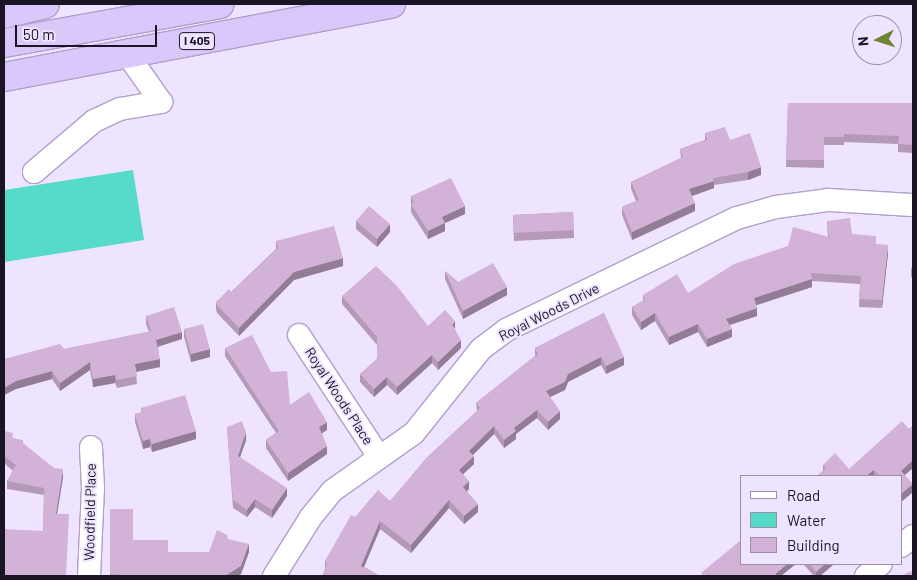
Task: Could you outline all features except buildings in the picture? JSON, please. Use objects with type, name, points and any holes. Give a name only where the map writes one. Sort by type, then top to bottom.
[{"type":"highway","points":[[4,14],[45,4]]},
{"type":"highway","points":[[4,43],[220,4]]},
{"type":"highway","name":"I 405","points":[[4,77],[391,4]]},
{"type":"street","points":[[34,172],[94,121],[120,109],[161,102],[128,55]]},
{"type":"street","name":"Royal Woods Drive","points":[[274,576],[311,517],[332,491],[414,433],[482,349],[506,330],[699,234],[737,218],[776,207],[828,200],[913,205]]},
{"type":"street","name":"Royal Woods Place","points":[[299,335],[379,457]]},
{"type":"street","name":"Woodfield Place","points":[[89,576],[93,488],[91,447]]},
{"type":"street","points":[[902,545],[913,536]]},
{"type":"street","points":[[866,576],[880,565]]},
{"type":"water","points":[[133,170],[144,240],[4,262],[4,190]]}]
